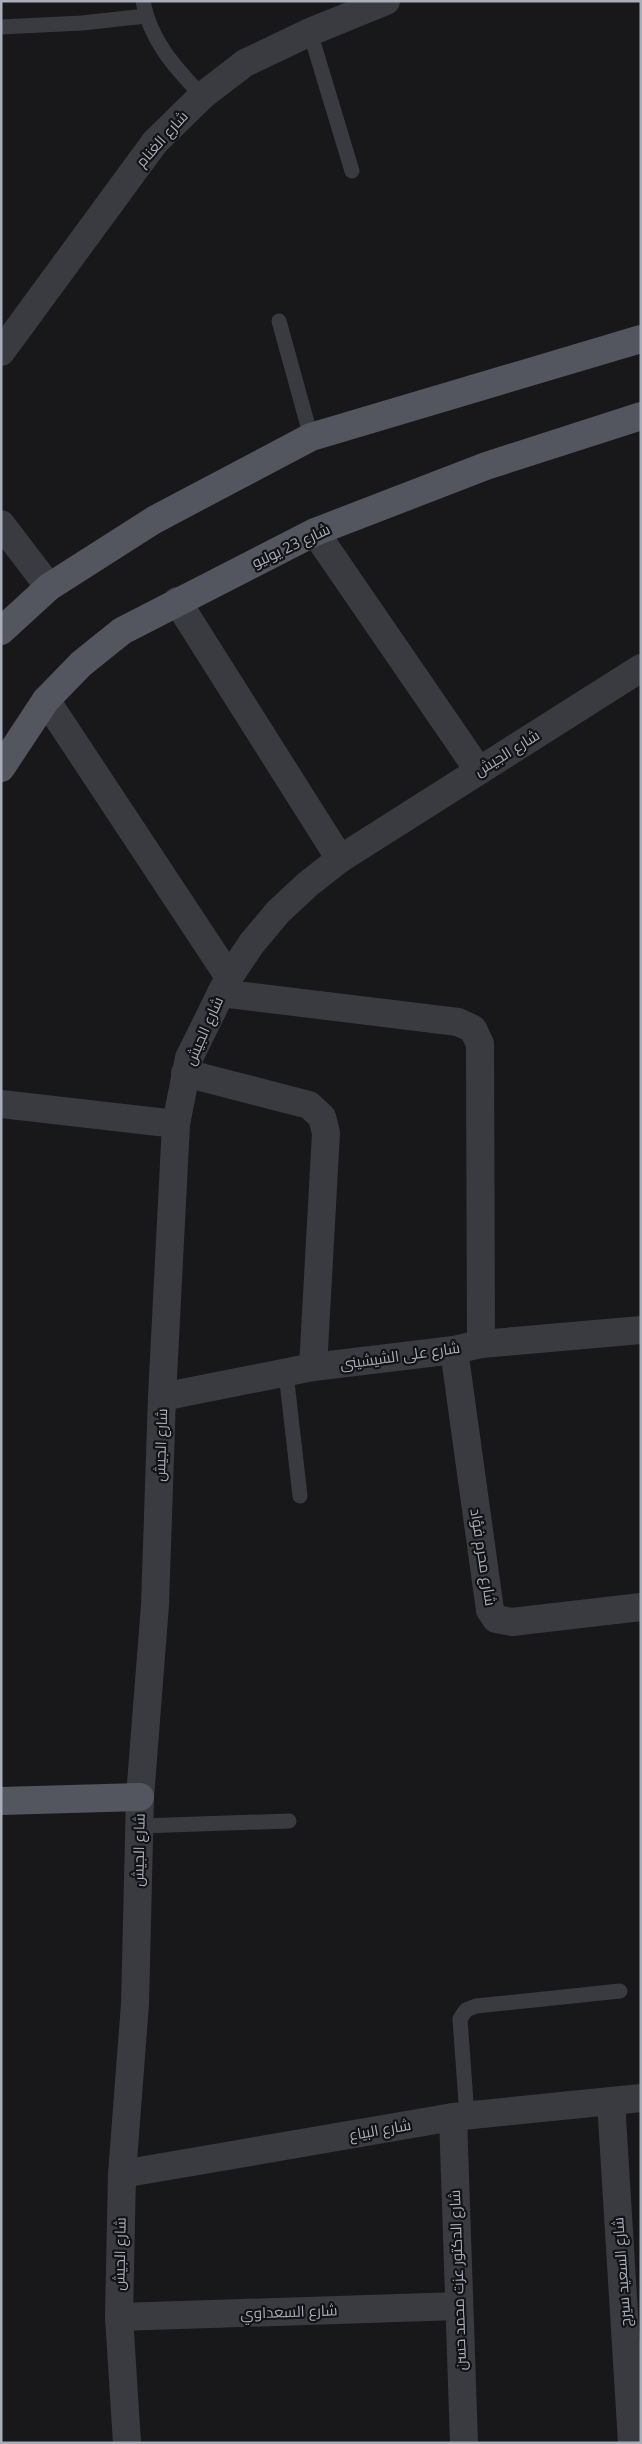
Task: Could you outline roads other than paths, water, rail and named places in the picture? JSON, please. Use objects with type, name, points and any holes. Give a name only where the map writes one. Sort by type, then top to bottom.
[{"type":"main road","points":[[1,630],[49,587],[154,520],[311,437],[641,339]]},
{"type":"main road","name":"شارع 23 يوليو","points":[[1,768],[46,700],[82,664],[122,631],[177,601],[315,532],[486,466],[641,416]]},
{"type":"main road","points":[[1,1801],[140,1797]]},
{"type":"street","name":"شارع الغنام","points":[[1,352],[155,142],[202,96],[246,63],[310,32],[386,1]]},
{"type":"street","points":[[1,524],[49,587]]},
{"type":"street","points":[[315,532],[479,770]]},
{"type":"street","points":[[177,601],[340,859]]},
{"type":"street","name":"شارع الجيش","points":[[127,2443],[119,2318],[122,2174],[135,2004],[140,1797],[156,1605],[162,1397],[176,1124],[185,1073],[193,1049],[225,985],[252,943],[278,912],[308,884],[340,859],[640,670]]},
{"type":"street","points":[[46,700],[225,985],[458,1022],[473,1029],[480,1044],[481,1344]]},
{"type":"street","points":[[185,1073],[309,1105],[322,1117],[326,1132],[313,1367]]},
{"type":"street","points":[[1,1104],[176,1124]]},
{"type":"street","name":"شارع على الشيشينى","points":[[162,1397],[313,1367],[454,1350],[481,1344],[641,1330]]},
{"type":"street","name":"شارع محرم فؤاد","points":[[454,1350],[490,1610],[496,1618],[512,1622],[641,1607]]},
{"type":"street","name":"شارع البياع","points":[[122,2174],[460,2117],[641,2098]]},
{"type":"street","name":"شارع السعيد سيرج","points":[[611,2101],[632,2443]]},
{"type":"street","name":"شارع الدكتور عزت محمد حسن","points":[[460,2117],[459,2306],[464,2443]]},
{"type":"street","name":"شارع السعداوي","points":[[119,2318],[459,2306]]},
{"type":"lane","points":[[1,27],[82,24],[144,9],[156,40],[176,68],[202,96]]},
{"type":"lane","points":[[310,32],[352,171]]},
{"type":"lane","points":[[279,321],[311,437]]},
{"type":"lane","points":[[286,1373],[300,1496]]},
{"type":"lane","points":[[140,1826],[289,1821]]},
{"type":"lane","points":[[460,2117],[460,2019],[466,2010],[476,2006],[620,1991]]}]
